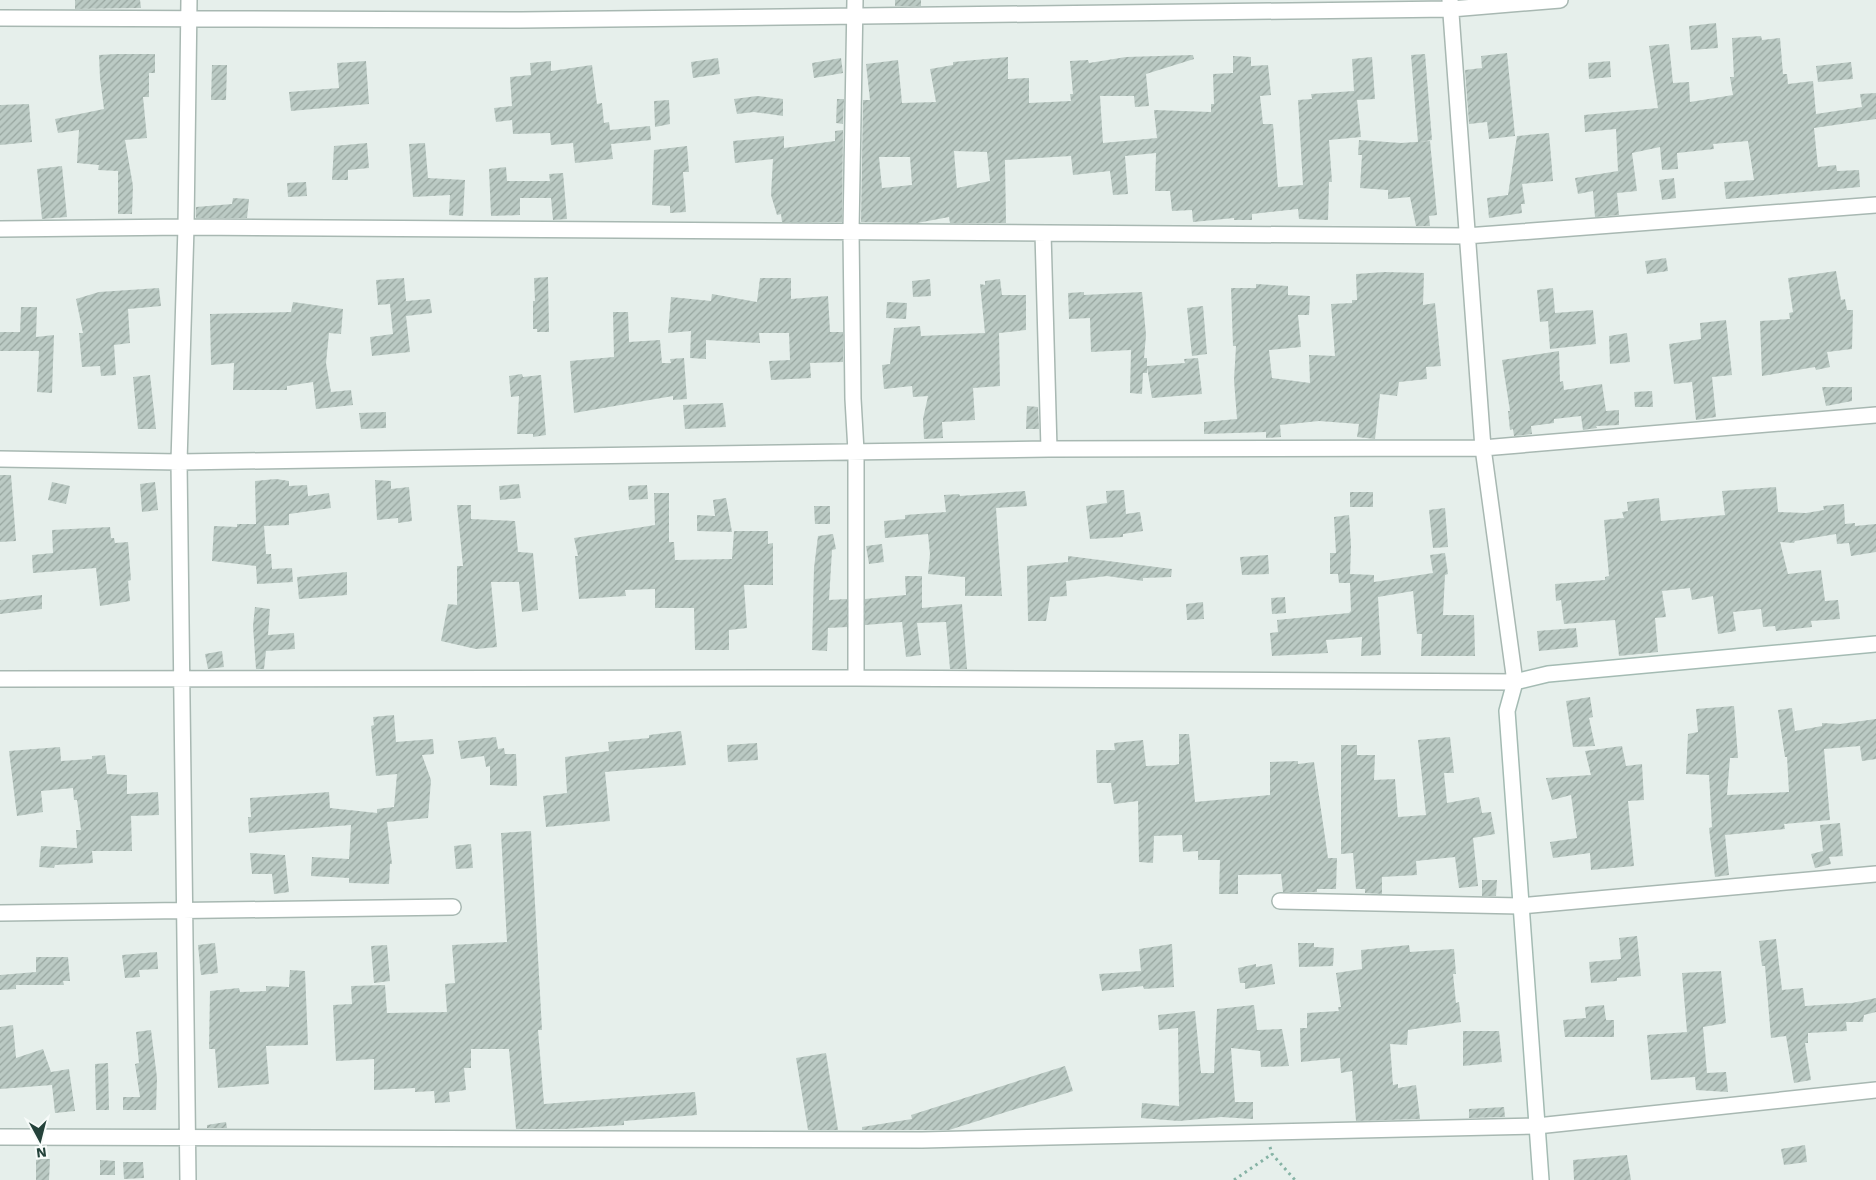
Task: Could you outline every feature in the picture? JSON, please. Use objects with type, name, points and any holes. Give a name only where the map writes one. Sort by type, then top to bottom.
[{"type":"street","points":[[188,1180],[179,462],[186,227],[189,0]]},
{"type":"street","points":[[855,0],[851,231],[853,399],[856,451],[856,678]]},
{"type":"street","points":[[0,18],[521,20],[1450,5],[1560,0]]},
{"type":"street","points":[[1450,5],[1483,448],[1515,682],[1507,712],[1540,1180]]},
{"type":"street","points":[[0,229],[186,227],[1466,236],[1876,205]]},
{"type":"street","points":[[1043,232],[1049,449]]},
{"type":"street","points":[[0,459],[179,462],[856,451],[1483,448],[1876,415]]},
{"type":"street","points":[[0,679],[856,678],[1515,682],[1548,674],[1876,644]]},
{"type":"street","points":[[1280,901],[1520,906],[1876,874]]},
{"type":"street","points":[[0,913],[453,907]]},
{"type":"street","points":[[0,1137],[922,1140],[1537,1126],[1876,1090]]},
{"type":"path","points":[[1234,1180],[1272,1154],[1294,1180]]},
{"type":"building","points":[[75,0],[140,0],[141,8],[75,9]]},
{"type":"building","points":[[895,0],[921,0],[921,6],[895,6]]},
{"type":"building","points":[[1716,23],[1718,48],[1691,50],[1689,26]]},
{"type":"building","points":[[1761,36],[1762,40],[1780,38],[1783,74],[1787,74],[1788,84],[1813,81],[1816,114],[1862,107],[1860,94],[1876,93],[1876,119],[1814,128],[1818,167],[1836,165],[1837,171],[1859,170],[1860,187],[1726,199],[1724,182],[1754,180],[1748,141],[1713,144],[1714,149],[1677,153],[1678,169],[1662,170],[1660,147],[1632,153],[1637,191],[1617,193],[1619,215],[1595,217],[1593,191],[1578,194],[1575,178],[1618,171],[1616,129],[1585,132],[1584,115],[1658,108],[1649,46],[1669,44],[1673,83],[1689,82],[1690,102],[1733,95],[1730,77],[1734,77],[1732,38]]},
{"type":"building","points":[[1507,53],[1515,136],[1489,139],[1487,122],[1469,124],[1465,70],[1482,68],[1481,56]]},
{"type":"building","points":[[155,54],[155,73],[149,73],[149,97],[143,97],[147,138],[125,140],[133,186],[132,214],[118,214],[118,171],[98,170],[99,165],[77,163],[79,130],[58,133],[55,119],[104,109],[99,55]]},
{"type":"building","points":[[1425,54],[1432,140],[1418,142],[1411,55]]},
{"type":"building","points":[[1193,55],[1194,59],[1146,74],[1149,106],[1135,107],[1134,96],[1100,96],[1103,143],[1157,138],[1154,110],[1211,112],[1211,104],[1214,104],[1213,74],[1233,73],[1233,56],[1251,57],[1251,66],[1268,65],[1271,95],[1260,96],[1263,124],[1273,124],[1278,187],[1303,185],[1298,100],[1312,99],[1311,94],[1354,91],[1352,59],[1372,57],[1375,99],[1357,100],[1361,137],[1329,140],[1332,182],[1329,182],[1328,220],[1299,219],[1298,209],[1252,214],[1252,220],[1234,220],[1234,218],[1193,222],[1192,210],[1172,211],[1170,191],[1155,191],[1156,153],[1125,156],[1128,194],[1113,195],[1110,171],[1073,175],[1071,156],[1005,160],[1006,223],[950,223],[949,217],[917,223],[861,222],[863,100],[870,100],[866,64],[898,60],[902,103],[936,102],[930,69],[953,65],[953,62],[1008,57],[1008,79],[1029,78],[1029,103],[1071,101],[1070,94],[1073,94],[1070,61],[1088,60],[1089,63],[1126,57]],"holes":[[[954,151],[987,152],[990,181],[957,188]],[[879,157],[910,157],[912,185],[882,188]]]},
{"type":"building","points":[[718,58],[720,74],[693,78],[691,62]]},
{"type":"building","points":[[841,58],[843,73],[814,78],[812,63]]},
{"type":"building","points":[[366,61],[369,104],[291,111],[289,92],[339,88],[337,63]]},
{"type":"building","points":[[551,61],[551,71],[592,65],[597,104],[602,103],[604,123],[609,122],[610,130],[650,126],[651,140],[611,144],[613,159],[575,163],[573,143],[551,145],[550,133],[513,134],[512,120],[496,122],[494,108],[512,106],[510,77],[531,75],[530,63]]},
{"type":"building","points":[[1610,61],[1611,77],[1589,79],[1588,63]]},
{"type":"building","points":[[1851,62],[1853,79],[1818,82],[1816,66]]},
{"type":"building","points":[[212,65],[227,65],[226,100],[211,100]]},
{"type":"building","points":[[757,96],[783,99],[783,116],[754,112],[737,114],[734,99]]},
{"type":"building","points":[[837,99],[844,99],[843,124],[836,123]]},
{"type":"building","points":[[669,100],[670,124],[655,127],[654,101]]},
{"type":"building","points":[[29,104],[32,142],[0,145],[0,105]]},
{"type":"building","points":[[843,130],[842,222],[782,222],[781,214],[777,215],[771,195],[773,159],[735,163],[733,141],[784,136],[784,148],[835,141],[835,131]]},
{"type":"building","points":[[1549,133],[1553,181],[1522,184],[1525,204],[1521,204],[1522,213],[1489,218],[1487,198],[1508,195],[1517,136]]},
{"type":"building","points":[[1359,140],[1401,143],[1430,141],[1437,215],[1429,216],[1430,226],[1416,226],[1410,197],[1388,199],[1388,190],[1360,188],[1362,155],[1358,155]]},
{"type":"building","points":[[367,143],[369,168],[348,170],[348,180],[332,180],[334,146]]},
{"type":"building","points":[[425,143],[428,178],[465,180],[463,216],[449,215],[450,195],[413,197],[409,144]]},
{"type":"building","points":[[687,146],[689,172],[683,172],[686,212],[670,213],[670,206],[652,205],[654,150]]},
{"type":"building","points":[[62,166],[67,217],[42,219],[37,169]]},
{"type":"building","points":[[506,167],[507,181],[550,181],[549,174],[563,173],[567,219],[553,220],[551,198],[520,198],[520,215],[491,216],[489,169]]},
{"type":"building","points":[[1674,178],[1676,198],[1662,200],[1659,180]]},
{"type":"building","points":[[306,182],[307,196],[288,197],[287,183]]},
{"type":"building","points":[[233,198],[249,199],[247,218],[196,218],[196,207],[232,204]]},
{"type":"building","points":[[1666,258],[1668,271],[1647,274],[1645,261]]},
{"type":"building","points":[[1836,271],[1841,300],[1845,299],[1847,310],[1853,310],[1852,349],[1827,352],[1830,367],[1816,370],[1815,367],[1762,376],[1760,321],[1790,319],[1789,313],[1793,312],[1788,278]]},
{"type":"building","points":[[1385,272],[1424,273],[1423,305],[1435,303],[1441,366],[1426,367],[1427,379],[1399,382],[1397,396],[1380,394],[1375,439],[1357,437],[1359,424],[1319,421],[1280,425],[1281,437],[1266,438],[1266,432],[1204,434],[1204,422],[1237,419],[1234,380],[1236,346],[1233,346],[1231,288],[1256,288],[1256,284],[1288,286],[1288,295],[1310,296],[1309,315],[1298,315],[1301,347],[1269,350],[1272,378],[1310,383],[1309,355],[1335,356],[1331,304],[1352,303],[1352,300],[1357,300],[1356,274]]},
{"type":"building","points":[[548,277],[549,332],[537,332],[537,329],[533,329],[534,278]]},
{"type":"building","points":[[404,278],[406,301],[430,299],[432,313],[406,316],[410,352],[372,356],[370,337],[393,334],[390,304],[378,305],[376,280]]},
{"type":"building","points":[[760,278],[791,278],[791,299],[828,296],[830,332],[843,332],[843,362],[810,363],[811,378],[771,380],[769,361],[790,360],[789,333],[759,333],[760,343],[706,340],[706,359],[690,358],[691,331],[668,333],[671,297],[711,301],[712,294],[757,302]]},
{"type":"building","points":[[930,279],[931,296],[913,297],[912,281]]},
{"type":"building","points":[[1000,279],[1002,295],[1026,295],[1026,330],[999,333],[1000,386],[973,388],[975,420],[942,422],[943,438],[924,439],[923,419],[928,396],[913,397],[912,386],[884,389],[882,365],[890,364],[894,328],[920,326],[921,336],[985,333],[980,284],[985,285],[985,281]]},
{"type":"building","points":[[159,288],[161,306],[128,309],[130,343],[114,345],[116,375],[101,376],[100,366],[82,367],[79,333],[83,333],[76,299],[99,292]]},
{"type":"building","points":[[1553,288],[1555,313],[1593,310],[1596,344],[1550,349],[1548,321],[1540,322],[1537,290]]},
{"type":"building","points":[[1084,292],[1084,295],[1142,292],[1146,335],[1144,358],[1147,358],[1147,366],[1185,363],[1184,359],[1198,358],[1202,394],[1152,398],[1147,367],[1147,373],[1143,373],[1142,394],[1130,393],[1131,350],[1091,352],[1090,318],[1069,319],[1068,293]]},
{"type":"building","points":[[293,302],[343,309],[341,334],[329,333],[326,363],[331,392],[351,390],[353,405],[316,409],[313,382],[287,386],[287,390],[233,390],[234,363],[211,365],[210,314],[291,312]]},
{"type":"building","points":[[887,302],[907,303],[906,319],[886,318]]},
{"type":"building","points":[[1203,306],[1207,354],[1192,356],[1187,308]]},
{"type":"building","points":[[21,307],[37,307],[36,337],[54,335],[52,393],[37,392],[39,351],[0,351],[0,332],[20,332]]},
{"type":"building","points":[[613,312],[628,312],[629,342],[660,340],[662,363],[671,363],[670,359],[684,358],[687,399],[673,400],[673,396],[574,413],[570,361],[614,357]]},
{"type":"building","points":[[1726,320],[1732,375],[1712,377],[1716,417],[1696,420],[1692,382],[1674,384],[1669,344],[1701,339],[1700,323]]},
{"type":"building","points":[[1627,333],[1630,362],[1610,364],[1609,336]]},
{"type":"building","points":[[1559,351],[1560,382],[1563,381],[1564,390],[1602,384],[1606,411],[1619,410],[1619,425],[1596,426],[1597,428],[1583,430],[1581,416],[1554,419],[1554,423],[1531,426],[1532,434],[1514,436],[1513,429],[1510,430],[1508,411],[1510,411],[1502,360]]},
{"type":"building","points":[[522,374],[523,377],[541,375],[546,435],[533,437],[533,434],[517,434],[519,396],[511,397],[509,376]]},
{"type":"building","points":[[150,375],[156,429],[138,429],[133,377]]},
{"type":"building","points":[[1822,387],[1852,387],[1852,401],[1826,406]]},
{"type":"building","points":[[1652,391],[1653,407],[1635,407],[1634,392]]},
{"type":"building","points":[[723,403],[726,427],[685,429],[683,405]]},
{"type":"building","points":[[1027,406],[1038,407],[1039,429],[1026,429]]},
{"type":"building","points":[[386,412],[386,428],[361,429],[359,413]]},
{"type":"building","points":[[0,475],[11,475],[16,541],[0,542]]},
{"type":"building","points":[[276,479],[289,481],[289,486],[307,485],[308,496],[329,493],[331,508],[289,514],[289,525],[264,526],[266,554],[271,554],[272,569],[292,568],[293,582],[257,584],[256,566],[212,561],[214,526],[237,527],[237,524],[256,524],[255,481]]},
{"type":"building","points":[[375,480],[391,481],[391,489],[409,487],[412,521],[398,523],[398,518],[377,520]]},
{"type":"building","points":[[52,482],[70,486],[66,504],[48,500]]},
{"type":"building","points":[[155,482],[158,510],[142,512],[140,484]]},
{"type":"building","points":[[519,484],[521,498],[500,500],[499,486]]},
{"type":"building","points":[[647,485],[648,499],[629,500],[628,486]]},
{"type":"building","points":[[1776,487],[1778,512],[1806,513],[1824,510],[1823,506],[1844,504],[1845,524],[1855,523],[1855,526],[1876,524],[1876,552],[1851,556],[1849,543],[1837,544],[1836,534],[1795,541],[1794,543],[1780,542],[1788,574],[1821,570],[1825,601],[1838,600],[1840,619],[1811,621],[1812,627],[1776,631],[1775,626],[1763,627],[1761,609],[1733,612],[1736,631],[1718,634],[1713,596],[1692,600],[1690,588],[1662,591],[1666,617],[1655,618],[1658,652],[1619,656],[1615,620],[1564,624],[1561,600],[1556,601],[1555,584],[1605,580],[1605,577],[1609,576],[1604,520],[1624,518],[1622,512],[1628,511],[1627,502],[1659,498],[1661,521],[1725,515],[1722,491]]},
{"type":"building","points":[[1124,490],[1126,514],[1140,512],[1143,531],[1123,534],[1123,537],[1090,539],[1086,506],[1107,503],[1106,491]]},
{"type":"building","points":[[1025,491],[1027,506],[996,508],[1002,596],[965,596],[965,577],[928,574],[930,554],[928,534],[885,538],[884,521],[905,519],[905,515],[946,512],[944,495],[959,494],[960,496]]},
{"type":"building","points":[[1350,492],[1373,492],[1373,507],[1350,507]]},
{"type":"building","points":[[654,493],[669,493],[669,542],[674,542],[675,560],[732,559],[734,531],[768,531],[768,544],[773,543],[773,585],[744,585],[747,628],[729,630],[729,650],[695,650],[694,608],[655,608],[655,589],[625,590],[626,596],[579,599],[575,556],[578,556],[574,538],[655,525]]},
{"type":"building","points":[[726,498],[732,532],[697,531],[697,515],[715,516],[713,500]]},
{"type":"building","points":[[457,505],[471,505],[471,519],[515,521],[518,552],[533,553],[538,610],[522,612],[519,582],[491,582],[497,647],[476,649],[441,641],[448,604],[457,605],[457,566],[463,566]]},
{"type":"building","points":[[814,506],[830,506],[830,524],[815,524]]},
{"type":"building","points":[[1445,508],[1448,547],[1433,548],[1429,510]]},
{"type":"building","points":[[1349,515],[1350,574],[1374,575],[1374,582],[1433,573],[1430,555],[1445,553],[1448,574],[1445,575],[1443,615],[1474,615],[1475,656],[1421,656],[1422,634],[1417,634],[1413,591],[1378,597],[1381,655],[1361,656],[1362,637],[1326,640],[1328,653],[1272,656],[1270,633],[1278,632],[1277,620],[1349,613],[1351,611],[1350,583],[1339,583],[1338,574],[1330,574],[1330,553],[1336,553],[1334,517]]},
{"type":"building","points":[[110,527],[111,538],[114,538],[115,543],[128,542],[131,580],[128,581],[130,601],[100,606],[96,568],[33,573],[32,555],[53,553],[52,530]]},
{"type":"building","points":[[833,534],[836,549],[832,550],[829,600],[847,599],[847,627],[828,628],[827,651],[812,650],[814,568],[818,536]]},
{"type":"building","points":[[882,544],[884,562],[869,564],[866,546]]},
{"type":"building","points":[[1268,555],[1269,574],[1242,575],[1240,557]]},
{"type":"building","points":[[1068,556],[1172,569],[1171,577],[1143,578],[1143,581],[1107,576],[1066,581],[1067,596],[1050,597],[1046,621],[1028,621],[1027,566],[1068,562]]},
{"type":"building","points":[[347,572],[347,595],[299,599],[297,577]]},
{"type":"building","points":[[905,576],[922,576],[922,608],[962,604],[967,669],[950,669],[946,622],[917,623],[921,655],[906,657],[902,622],[865,625],[865,599],[906,595]]},
{"type":"building","points":[[42,595],[42,609],[0,614],[0,600]]},
{"type":"building","points":[[1285,597],[1286,613],[1272,614],[1271,598]]},
{"type":"building","points":[[1203,602],[1204,619],[1187,620],[1186,604]]},
{"type":"building","points":[[255,607],[270,609],[268,635],[294,633],[295,649],[266,651],[264,669],[256,669],[253,626]]},
{"type":"building","points":[[1576,628],[1578,647],[1539,651],[1537,631]]},
{"type":"building","points":[[222,651],[224,667],[208,669],[205,654]]},
{"type":"building","points":[[1590,697],[1593,717],[1589,718],[1595,746],[1573,747],[1566,701]]},
{"type":"building","points":[[1734,706],[1738,758],[1730,758],[1727,795],[1789,792],[1787,757],[1785,757],[1778,710],[1792,708],[1795,731],[1822,726],[1822,723],[1840,724],[1876,719],[1876,759],[1862,761],[1860,746],[1824,749],[1830,820],[1784,824],[1785,829],[1725,835],[1729,875],[1715,877],[1709,828],[1712,827],[1709,775],[1686,774],[1688,734],[1698,732],[1696,709]]},
{"type":"building","points":[[394,715],[396,742],[433,739],[434,754],[422,755],[431,780],[428,818],[387,822],[392,864],[390,864],[389,884],[349,883],[349,878],[311,876],[312,857],[349,859],[351,825],[249,833],[248,817],[251,817],[250,798],[329,792],[330,808],[377,813],[377,809],[394,807],[397,774],[376,776],[371,726],[374,725],[373,717]]},
{"type":"building","points":[[681,731],[686,765],[605,772],[610,821],[546,827],[543,796],[567,793],[565,757],[609,751],[608,742],[649,738],[649,735]]},
{"type":"building","points":[[1179,734],[1189,734],[1195,802],[1270,795],[1270,762],[1298,761],[1298,764],[1314,762],[1328,858],[1337,858],[1336,889],[1317,889],[1317,892],[1283,892],[1281,874],[1238,875],[1238,894],[1219,894],[1220,860],[1198,860],[1198,851],[1183,852],[1182,835],[1154,836],[1153,863],[1139,862],[1138,801],[1114,804],[1111,783],[1097,783],[1096,750],[1115,750],[1114,743],[1143,740],[1146,766],[1175,765],[1179,764]]},
{"type":"building","points":[[496,737],[498,749],[504,748],[505,754],[516,754],[517,786],[490,785],[490,766],[486,767],[484,756],[461,759],[458,741]]},
{"type":"building","points":[[1450,737],[1454,773],[1444,773],[1447,803],[1479,797],[1482,813],[1491,812],[1495,834],[1473,838],[1478,886],[1459,888],[1455,857],[1416,861],[1417,875],[1382,877],[1382,894],[1365,893],[1365,889],[1356,889],[1353,853],[1341,854],[1341,745],[1357,745],[1357,755],[1375,755],[1374,780],[1395,779],[1398,817],[1426,815],[1418,740]]},
{"type":"building","points":[[757,743],[758,760],[728,762],[727,745]]},
{"type":"building","points":[[1622,746],[1626,766],[1642,764],[1644,800],[1628,801],[1634,866],[1591,870],[1590,853],[1553,858],[1550,842],[1577,838],[1571,795],[1552,800],[1546,778],[1591,775],[1585,751]]},
{"type":"building","points":[[60,747],[61,761],[92,759],[92,756],[105,755],[107,774],[127,775],[127,794],[158,792],[159,815],[131,816],[132,851],[92,851],[93,863],[55,865],[54,868],[39,867],[41,846],[77,848],[76,830],[81,830],[77,800],[74,800],[73,788],[41,791],[43,812],[17,816],[9,751]]},
{"type":"building","points":[[1840,823],[1843,856],[1829,857],[1831,864],[1815,868],[1811,854],[1823,851],[1820,825]]},
{"type":"building","points":[[531,831],[542,1030],[538,1030],[544,1104],[695,1092],[697,1115],[624,1121],[624,1125],[565,1129],[516,1129],[509,1049],[471,1049],[471,1068],[464,1068],[466,1090],[449,1092],[450,1102],[435,1103],[434,1091],[415,1092],[415,1088],[374,1090],[374,1059],[336,1061],[333,1005],[352,1004],[351,986],[385,985],[387,1013],[447,1012],[445,984],[455,983],[452,945],[507,942],[501,833]]},
{"type":"building","points":[[471,844],[473,868],[456,869],[454,846]]},
{"type":"building","points":[[250,853],[285,855],[289,892],[274,894],[272,874],[252,874]]},
{"type":"building","points":[[1482,880],[1497,880],[1496,896],[1482,896]]},
{"type":"building","points":[[1637,936],[1641,976],[1617,978],[1617,981],[1591,983],[1589,962],[1621,959],[1619,938]]},
{"type":"building","points":[[1776,939],[1782,990],[1803,988],[1805,1006],[1852,1003],[1876,998],[1876,1012],[1864,1015],[1863,1022],[1846,1022],[1847,1031],[1808,1033],[1808,1043],[1805,1043],[1811,1080],[1794,1083],[1786,1036],[1771,1038],[1765,966],[1762,966],[1759,941]]},
{"type":"building","points":[[215,943],[218,973],[201,975],[198,945]]},
{"type":"building","points":[[1298,943],[1314,943],[1314,947],[1334,948],[1333,966],[1299,967]]},
{"type":"building","points":[[1172,944],[1174,987],[1144,989],[1143,986],[1102,991],[1099,974],[1141,971],[1139,949]]},
{"type":"building","points":[[387,945],[390,981],[374,983],[371,946]]},
{"type":"building","points":[[1409,945],[1410,952],[1454,949],[1456,974],[1453,974],[1456,1003],[1459,1002],[1461,1022],[1408,1030],[1407,1045],[1390,1044],[1393,1085],[1398,1084],[1398,1088],[1416,1085],[1420,1119],[1356,1121],[1352,1071],[1341,1073],[1340,1058],[1301,1062],[1300,1028],[1307,1028],[1307,1013],[1339,1011],[1338,1007],[1341,1007],[1336,973],[1362,969],[1361,950]]},
{"type":"building","points":[[157,952],[158,969],[139,970],[140,977],[125,978],[122,955]]},
{"type":"building","points":[[36,957],[68,957],[70,981],[63,981],[64,985],[16,985],[16,989],[0,990],[0,975],[36,972]]},
{"type":"building","points":[[1256,964],[1256,967],[1272,964],[1275,984],[1245,989],[1245,983],[1240,983],[1238,968]]},
{"type":"building","points":[[290,970],[305,971],[308,1045],[266,1046],[269,1084],[218,1088],[215,1049],[209,1049],[210,991],[239,988],[240,992],[266,991],[266,986],[289,987]]},
{"type":"building","points":[[1721,971],[1726,1023],[1703,1027],[1707,1073],[1726,1072],[1728,1092],[1696,1090],[1695,1077],[1651,1080],[1647,1035],[1687,1032],[1682,973]]},
{"type":"building","points":[[1254,1005],[1257,1030],[1282,1029],[1289,1066],[1261,1067],[1260,1051],[1231,1048],[1235,1102],[1253,1102],[1253,1119],[1221,1117],[1179,1121],[1141,1118],[1142,1103],[1179,1106],[1178,1028],[1159,1030],[1158,1015],[1195,1011],[1201,1073],[1214,1073],[1217,1009]]},
{"type":"building","points":[[1604,1005],[1606,1020],[1614,1020],[1614,1037],[1565,1037],[1563,1020],[1586,1018],[1585,1007]]},
{"type":"building","points":[[13,1025],[16,1058],[43,1049],[51,1072],[69,1069],[75,1111],[55,1113],[52,1085],[0,1089],[0,1027]]},
{"type":"building","points":[[151,1030],[157,1078],[156,1110],[123,1110],[123,1097],[140,1097],[135,1064],[139,1063],[136,1032]]},
{"type":"building","points":[[1463,1031],[1499,1031],[1502,1062],[1463,1066]]},
{"type":"building","points":[[826,1053],[838,1130],[808,1130],[796,1058]]},
{"type":"building","points":[[108,1063],[109,1110],[96,1110],[95,1064]]},
{"type":"building","points":[[1065,1066],[1073,1091],[949,1130],[862,1130],[862,1127],[912,1119],[911,1115]]},
{"type":"building","points":[[1504,1107],[1505,1117],[1469,1118],[1469,1109]]},
{"type":"building","points":[[226,1122],[227,1128],[207,1128],[207,1125]]},
{"type":"building","points":[[1805,1145],[1807,1162],[1784,1165],[1781,1149]]},
{"type":"building","points":[[1627,1155],[1631,1180],[1574,1180],[1573,1160]]},
{"type":"building","points":[[36,1159],[50,1159],[49,1180],[36,1180]]},
{"type":"building","points":[[100,1160],[115,1161],[115,1175],[100,1175]]},
{"type":"building","points":[[123,1162],[143,1162],[144,1178],[124,1179]]}]
